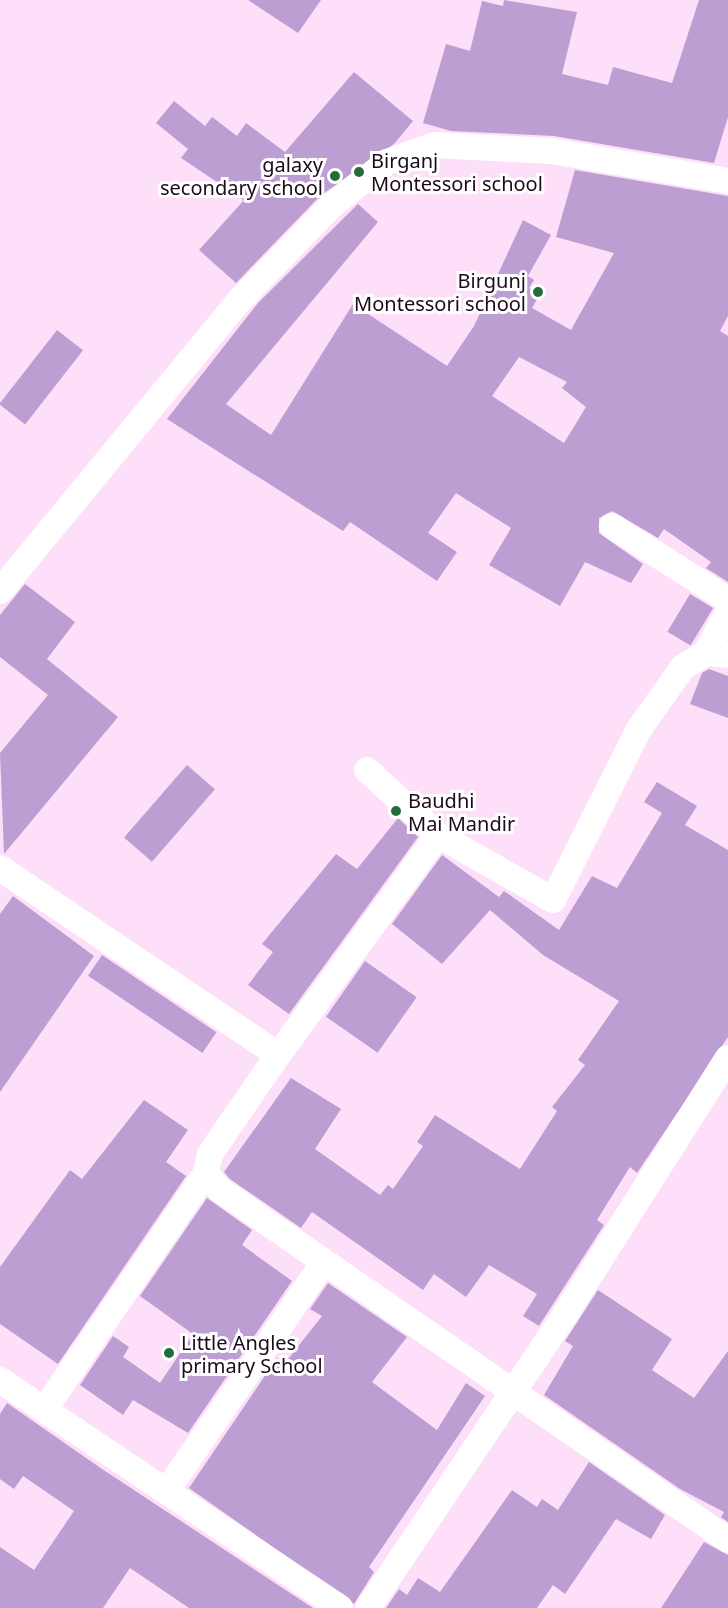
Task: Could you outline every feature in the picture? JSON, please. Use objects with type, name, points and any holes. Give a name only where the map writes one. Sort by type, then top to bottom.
[{"type":"street","points":[[0,591],[240,300],[331,206],[387,162],[435,145],[551,151],[728,181]]},
{"type":"street","points":[[612,526],[728,600]]},
{"type":"street","points":[[367,770],[438,836],[553,900],[639,729],[683,667],[717,654],[728,612]]},
{"type":"street","points":[[45,1409],[206,1173],[210,1154],[278,1055],[438,836]]},
{"type":"street","points":[[0,868],[278,1055]]},
{"type":"street","points":[[368,1608],[513,1392],[728,1058]]},
{"type":"street","points":[[206,1173],[220,1190],[728,1540]]},
{"type":"street","points":[[168,1489],[324,1262]]},
{"type":"street","points":[[0,1380],[168,1489],[340,1608]]},
{"type":"building","points":[[248,0],[321,0],[298,33]]},
{"type":"building","points":[[504,0],[577,12],[562,74],[608,85],[613,67],[672,83],[699,0],[728,0],[728,117],[714,163],[554,136],[451,131],[423,123],[446,44],[470,51],[482,1],[503,6]]},
{"type":"building","points":[[354,72],[413,121],[394,144],[320,196],[236,283],[199,250],[244,200],[181,158],[188,149],[156,123],[174,101],[205,126],[212,117],[237,136],[246,123],[285,152]]},
{"type":"building","points":[[575,170],[728,196],[728,316],[720,331],[728,336],[728,582],[706,568],[711,562],[664,529],[658,538],[612,511],[599,518],[599,533],[643,564],[631,583],[585,562],[560,606],[489,565],[511,528],[456,493],[428,533],[457,552],[437,581],[350,522],[343,531],[167,419],[258,303],[358,204],[378,222],[226,404],[271,435],[353,304],[447,366],[474,326],[523,220],[551,235],[528,276],[534,280],[529,288],[540,294],[532,308],[571,330],[614,253],[556,237]],"holes":[[[519,357],[567,382],[562,388],[586,407],[564,443],[492,396]]]},
{"type":"building","points":[[57,330],[83,350],[25,424],[0,403]]},
{"type":"building","points":[[25,584],[75,622],[47,659],[118,717],[4,854],[0,753],[48,695],[0,657],[0,615]]},
{"type":"building","points":[[690,594],[713,608],[690,646],[667,632]]},
{"type":"building","points":[[709,669],[728,676],[728,718],[690,704],[702,673]]},
{"type":"building","points":[[187,765],[215,789],[152,862],[124,837]]},
{"type":"building","points":[[657,782],[697,806],[685,825],[728,850],[728,1037],[637,1173],[630,1167],[597,1220],[604,1225],[539,1326],[523,1316],[537,1294],[489,1265],[466,1297],[434,1274],[423,1290],[312,1212],[301,1228],[230,1179],[224,1172],[291,1078],[341,1109],[315,1149],[380,1195],[388,1185],[393,1189],[423,1146],[417,1142],[435,1115],[520,1169],[557,1111],[552,1107],[585,1065],[578,1060],[619,1001],[543,955],[490,910],[442,964],[392,924],[442,855],[499,897],[504,891],[559,930],[592,876],[617,888],[662,813],[644,802]]},
{"type":"building","points":[[398,818],[418,837],[289,1014],[248,985],[273,952],[262,944],[336,854],[357,869]]},
{"type":"building","points":[[13,896],[94,956],[0,1092],[0,914]]},
{"type":"building","points":[[102,955],[216,1032],[202,1053],[88,976]]},
{"type":"building","points":[[365,961],[417,997],[378,1053],[326,1017]]},
{"type":"building","points":[[144,1100],[188,1130],[166,1162],[186,1176],[58,1364],[0,1324],[0,1267],[70,1170],[82,1179]]},
{"type":"building","points":[[207,1198],[252,1230],[242,1245],[292,1281],[188,1433],[133,1400],[123,1415],[80,1385],[113,1336],[129,1347],[123,1357],[160,1383],[193,1334],[140,1296]]},
{"type":"building","points":[[328,1283],[407,1337],[372,1382],[437,1430],[466,1383],[485,1396],[369,1567],[374,1572],[354,1604],[189,1488],[277,1358],[285,1363],[322,1316],[310,1309]]},
{"type":"building","points":[[598,1290],[672,1339],[652,1370],[694,1398],[728,1351],[728,1522],[721,1517],[724,1512],[680,1489],[544,1395],[573,1346],[565,1341]]},
{"type":"building","points":[[7,1403],[102,1469],[313,1608],[189,1608],[130,1568],[103,1608],[0,1608],[0,1547],[34,1570],[74,1511],[23,1476],[14,1489],[0,1479],[0,1414]]},
{"type":"building","points":[[589,1462],[665,1515],[651,1539],[616,1519],[565,1594],[553,1585],[537,1608],[386,1608],[399,1589],[407,1595],[418,1578],[440,1592],[512,1490],[537,1507],[542,1499],[558,1510]]},
{"type":"building","points":[[704,1542],[728,1555],[728,1608],[661,1608]]},
{"type":"place","name":"Birganj Montessori school","points":[[359,172]]},
{"type":"place","name":"galaxy secondary school","points":[[335,176]]},
{"type":"place","name":"Birgunj Montessori school","points":[[538,292]]},
{"type":"place","name":"Baudhi Mai Mandir","points":[[396,811]]},
{"type":"place","name":"Little Angles primary School","points":[[169,1353]]}]
